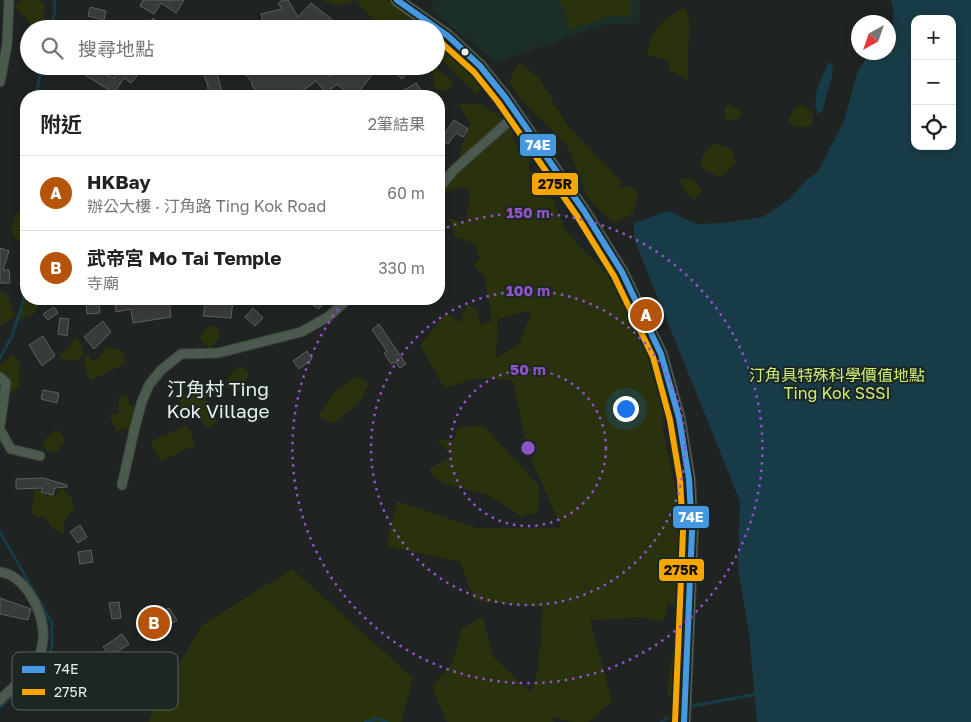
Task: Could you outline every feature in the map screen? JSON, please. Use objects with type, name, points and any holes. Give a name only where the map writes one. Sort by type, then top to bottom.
[{"type":"main road","points":[[397,0],[425,20]]},
{"type":"main road","points":[[445,34],[480,66],[518,114],[584,211],[622,272],[661,354],[679,418],[689,479],[692,532],[684,722]]},
{"type":"street","points":[[0,82],[7,46],[9,0]]},
{"type":"street","points":[[445,181],[454,170],[518,114]]},
{"type":"street","points":[[122,485],[142,401],[149,385],[161,370],[181,354],[218,353],[302,332],[323,320],[341,305]]},
{"type":"street","points":[[0,377],[6,383],[0,425]]},
{"type":"street","points":[[0,430],[11,449],[40,456]]},
{"type":"street","points":[[0,572],[8,573],[16,578],[28,592],[39,614],[43,630],[43,646],[41,652]]},
{"type":"street","points":[[0,700],[12,688]]},
{"type":"shaded area","points":[[435,0],[641,0],[639,24],[607,24],[496,62],[430,9]]},
{"type":"green space","points":[[22,0],[38,0],[45,5],[43,20],[28,20],[15,5]]},
{"type":"green space","points":[[322,0],[355,0],[339,5],[330,4]]},
{"type":"green space","points":[[355,0],[387,0],[418,20],[374,20]]},
{"type":"green space","points":[[558,0],[630,0],[630,15],[607,17],[569,30],[564,7]]},
{"type":"green space","points":[[685,7],[689,19],[688,81],[669,70],[668,60],[647,55],[655,31],[664,21]]},
{"type":"green space","points":[[445,44],[482,76],[478,96],[445,63]]},
{"type":"green space","points":[[519,62],[539,78],[567,125],[621,181],[620,187],[631,187],[639,193],[633,214],[613,223],[587,197],[568,147],[518,96],[509,82]]},
{"type":"green space","points":[[433,75],[445,75],[453,82],[448,91],[435,89]]},
{"type":"green space","points":[[459,104],[481,104],[513,126],[513,140],[529,159],[529,172],[547,169],[540,192],[553,200],[565,229],[579,246],[607,273],[663,381],[663,432],[677,496],[678,559],[686,559],[685,572],[678,575],[686,578],[684,592],[677,598],[685,603],[683,610],[668,602],[664,622],[643,617],[590,620],[612,701],[588,722],[573,722],[551,717],[553,722],[447,722],[432,687],[452,664],[462,628],[482,617],[494,658],[530,692],[538,671],[543,607],[475,601],[460,562],[386,546],[397,501],[476,528],[562,528],[528,453],[513,380],[477,378],[444,388],[420,345],[446,313],[460,323],[467,304],[477,309],[480,325],[492,321],[485,278],[474,266],[480,258],[474,243],[455,237],[448,218],[466,223],[470,192],[462,186],[445,193],[445,175],[458,159],[470,123]],"holes":[[[532,311],[519,344],[496,358],[498,319]]]},
{"type":"green space","points":[[728,104],[742,111],[740,118],[727,121],[724,110]]},
{"type":"green space","points":[[803,105],[813,113],[811,126],[801,127],[792,125],[788,119],[795,108]]},
{"type":"green space","points":[[714,143],[731,149],[736,163],[720,177],[701,168],[702,157]]},
{"type":"green space","points":[[680,179],[693,179],[702,191],[695,200],[685,191]]},
{"type":"green space","points":[[17,213],[20,214],[20,240],[18,241],[13,234],[12,224]]},
{"type":"green space","points":[[0,291],[7,295],[15,316],[0,325]]},
{"type":"green space","points":[[22,305],[39,305],[34,314],[18,320]]},
{"type":"green space","points":[[207,326],[219,328],[219,338],[211,348],[202,342],[200,337]]},
{"type":"green space","points":[[75,336],[80,342],[84,353],[77,361],[61,359],[60,353],[70,347]]},
{"type":"green space","points":[[106,346],[122,351],[126,363],[91,380],[86,373],[84,363],[88,354],[92,362],[100,358]]},
{"type":"green space","points":[[12,355],[20,363],[19,387],[10,393],[0,386],[0,366]]},
{"type":"green space","points":[[240,365],[249,373],[241,393],[225,387],[231,374]]},
{"type":"green space","points":[[356,376],[369,384],[358,404],[333,424],[318,416],[333,394]]},
{"type":"green space","points":[[195,382],[207,394],[205,400],[209,402],[214,412],[212,413],[218,420],[209,429],[192,413],[177,410],[186,392],[190,392],[189,384]]},
{"type":"green space","points":[[127,394],[130,405],[136,407],[132,431],[121,428],[116,432],[114,423],[109,416],[111,414],[118,414],[119,396]]},
{"type":"green space","points":[[187,425],[196,445],[160,461],[151,441]]},
{"type":"green space","points":[[483,425],[539,486],[538,512],[521,517],[491,497],[445,484],[433,475],[429,469],[452,456],[437,440],[454,440],[458,428]]},
{"type":"green space","points":[[54,431],[60,431],[65,441],[57,452],[46,451],[42,442]]},
{"type":"green space","points":[[35,487],[47,496],[50,493],[55,496],[62,488],[70,496],[74,504],[72,512],[64,521],[64,534],[52,528],[44,516],[38,518],[32,512]]},
{"type":"green space","points":[[292,569],[413,678],[401,722],[148,722],[153,710],[178,710],[178,666],[202,625]]},
{"type":"green space","points":[[674,641],[683,647],[680,666],[681,691],[676,698],[668,695]]},
{"type":"water","name":"汀角具特殊科學價值地點 Ting Kok SSSI","points":[[891,0],[971,0],[971,722],[757,722],[749,632],[738,568],[740,501],[634,239],[634,223],[668,211],[696,224],[723,223],[763,217],[788,200],[809,178],[817,173],[844,121],[858,70],[866,60],[896,60],[896,15],[894,15]]},
{"type":"water","points":[[829,62],[833,65],[832,76],[822,111],[818,115],[816,94]]},
{"type":"building","points":[[143,0],[184,0],[176,13],[161,3],[154,14],[140,6]]},
{"type":"building","points":[[288,0],[298,17],[311,3],[333,20],[262,20],[261,14],[282,9],[278,3]]},
{"type":"building","points":[[90,7],[106,11],[104,20],[88,16]]},
{"type":"building","points":[[85,75],[108,75],[113,78],[116,75],[137,76],[131,83],[124,78],[116,90],[109,90]]},
{"type":"building","points":[[204,75],[217,75],[221,90],[208,90]]},
{"type":"building","points":[[246,75],[328,75],[330,77],[332,75],[372,75],[362,90],[344,90],[337,84],[330,90],[324,90],[316,81],[303,90],[256,90],[251,84],[253,83]]},
{"type":"building","points":[[397,75],[405,75],[402,79]]},
{"type":"building","points":[[416,83],[421,90],[404,90]]},
{"type":"building","points":[[454,120],[468,129],[463,137],[456,133],[448,144],[445,142],[445,133]]},
{"type":"building","points":[[0,248],[9,251],[3,270],[9,270],[10,283],[0,283]]},
{"type":"building","points":[[86,305],[99,305],[100,313],[87,314]]},
{"type":"building","points":[[115,305],[170,305],[171,317],[133,323],[131,309],[116,312]]},
{"type":"building","points":[[205,305],[232,305],[231,318],[203,316]]},
{"type":"building","points":[[313,305],[321,305],[319,309]]},
{"type":"building","points":[[54,307],[58,313],[48,320],[43,314]]},
{"type":"building","points":[[253,308],[263,318],[255,326],[245,317]]},
{"type":"building","points":[[60,318],[69,319],[67,336],[58,334]]},
{"type":"building","points":[[103,321],[111,332],[94,349],[84,337]]},
{"type":"building","points":[[379,324],[406,364],[400,368],[395,362],[391,364],[384,353],[387,351],[372,330]]},
{"type":"building","points":[[43,336],[55,356],[42,366],[29,345]]},
{"type":"building","points":[[307,351],[312,359],[299,369],[293,361]]},
{"type":"building","points":[[43,390],[59,393],[57,403],[41,399]]},
{"type":"building","points":[[43,478],[67,485],[67,487],[55,488],[53,495],[41,492],[43,488],[16,489],[16,479]]},
{"type":"building","points":[[80,525],[87,537],[78,543],[70,532]]},
{"type":"building","points":[[91,550],[93,562],[80,564],[78,552]]},
{"type":"building","points":[[0,598],[31,609],[28,620],[0,614]]},
{"type":"building","points":[[119,602],[121,618],[112,619],[109,603]]},
{"type":"building","points":[[169,608],[177,620],[168,626],[160,614]]},
{"type":"building","points":[[122,634],[129,644],[117,652],[106,652],[103,647]]},
{"type":"waterway","points":[[53,20],[55,10],[54,0]]},
{"type":"waterway","points":[[37,90],[40,75]]},
{"type":"waterway","points":[[0,358],[12,336],[22,305]]},
{"type":"waterway","points":[[0,532],[52,623],[52,647],[50,652]]},
{"type":"waterway","points":[[692,706],[758,694]]},
{"type":"waterway","points":[[0,708],[12,696]]},
{"type":"waterway","points":[[661,722],[667,718]]},
{"type":"waterway","points":[[365,722],[378,719],[387,722]]},
{"type":"transit line","name":"74E","points":[[397,0],[425,20]]},
{"type":"transit line","name":"74E","points":[[445,34],[480,66],[505,97],[584,211],[622,272],[661,354],[679,418],[689,479],[692,531],[684,722]]},
{"type":"transit line","name":"275R","points":[[445,46],[474,72],[498,102],[577,216],[614,276],[653,357],[670,420],[680,480],[683,531],[675,722]]},
{"type":"place","name":"HKBay","points":[[646,315]]},
{"type":"place","name":"武帝宮 Mo Tai Temple","points":[[154,623]]},
{"type":"district","name":"汀角村 Ting Kok Village","points":[[218,399]]}]
